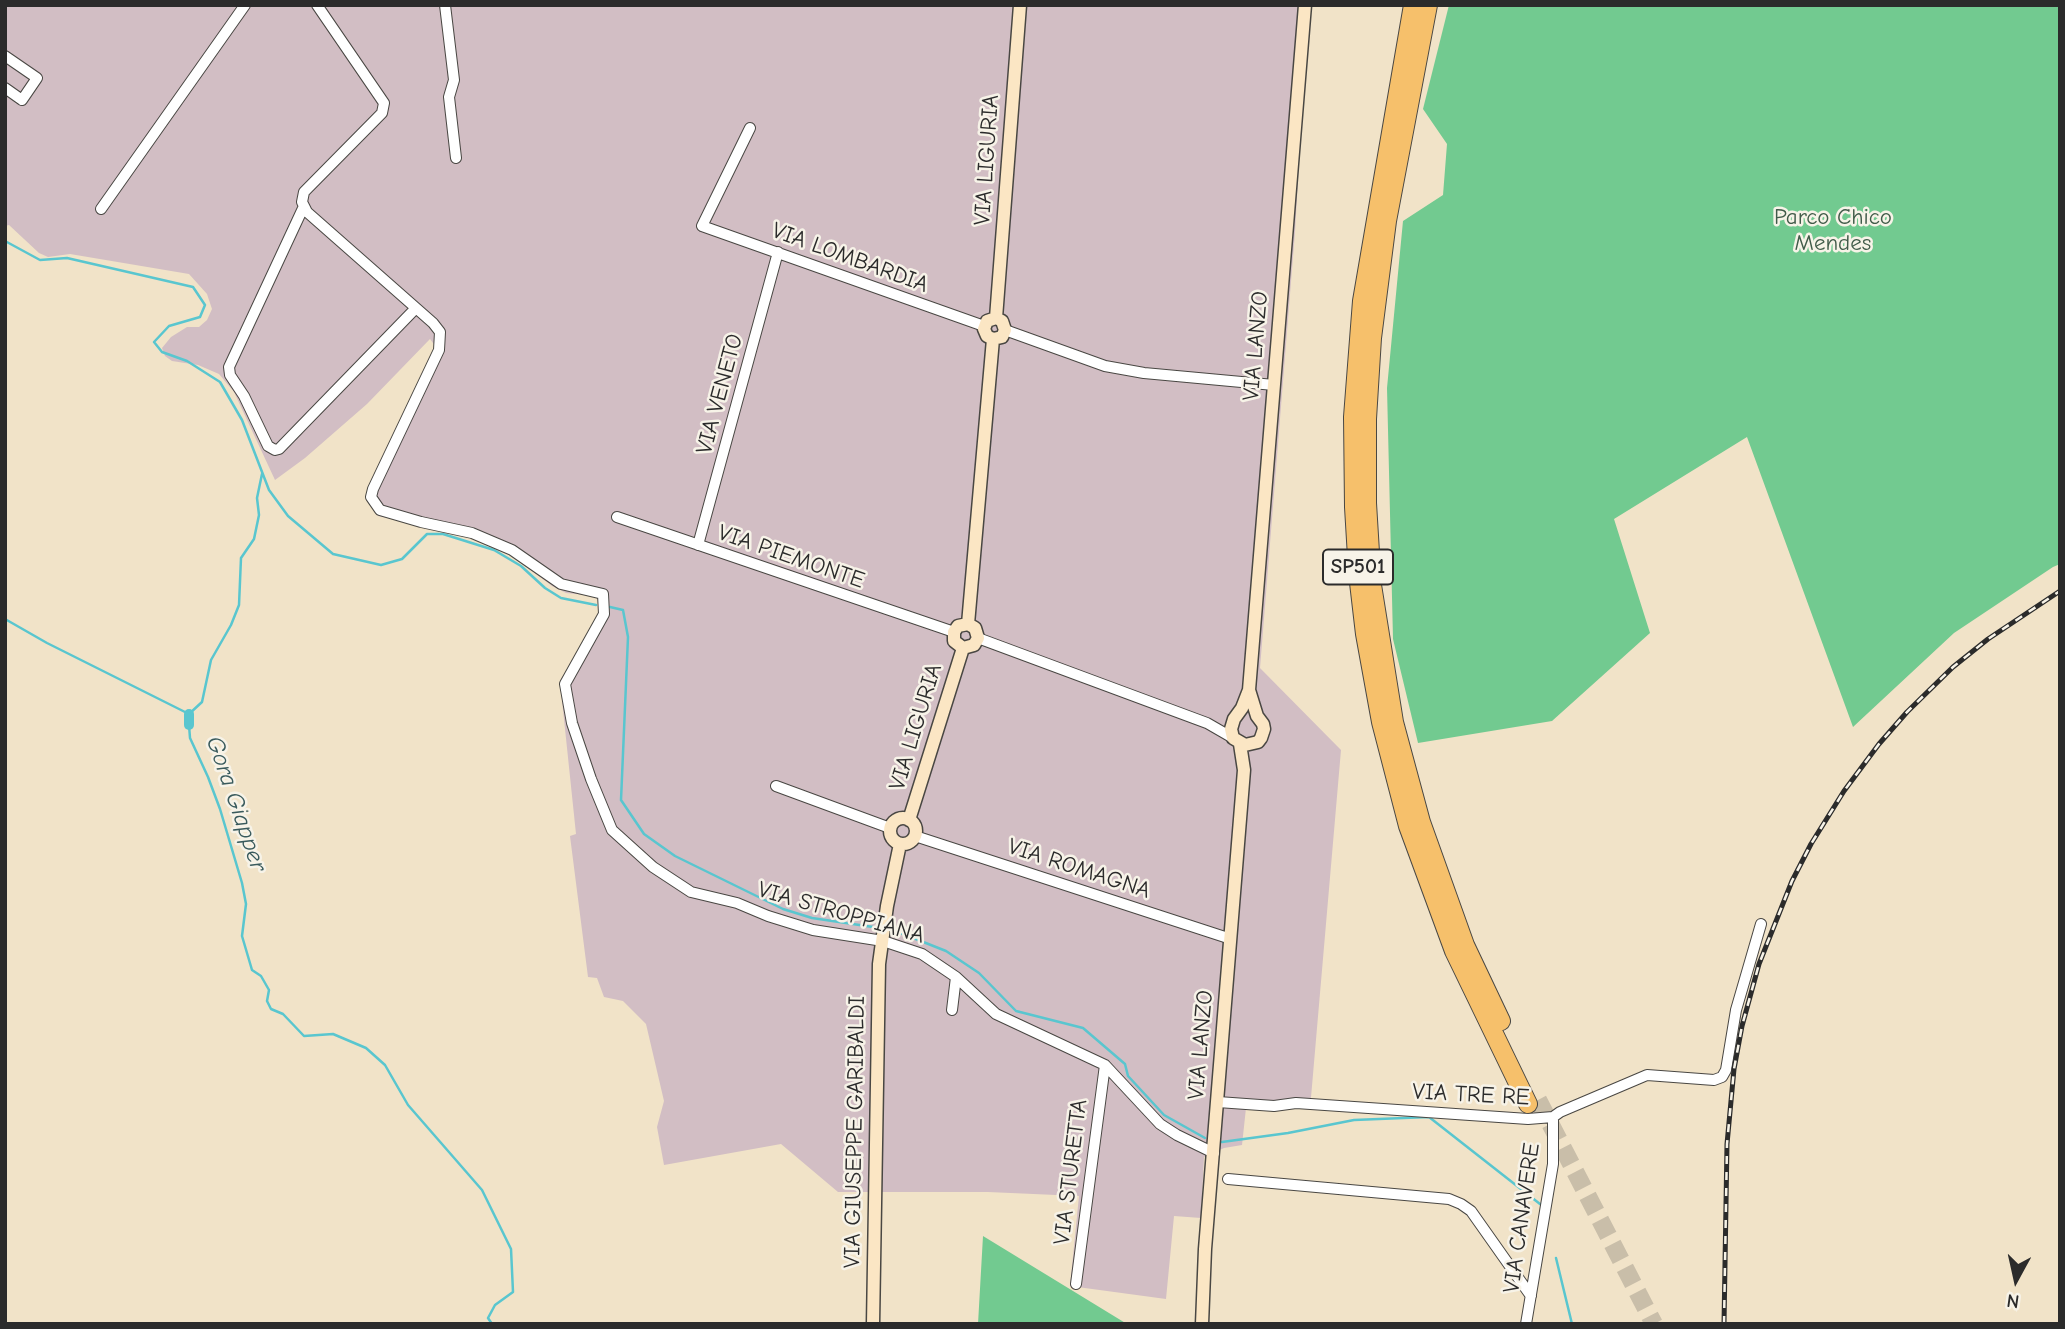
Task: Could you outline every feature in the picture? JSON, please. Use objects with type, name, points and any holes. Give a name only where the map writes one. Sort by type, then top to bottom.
[{"type":"highway","name":"SP501","points":[[1413,5],[1362,301],[1353,417],[1358,574],[1365,634],[1381,722],[1408,826],[1454,951],[1533,1102],[1465,945],[1421,822],[1394,722],[1372,585],[1367,503],[1367,419],[1372,338],[1387,221],[1428,5]]},
{"type":"street","points":[[101,209],[245,5]]},
{"type":"street","points":[[304,206],[229,367],[230,374],[244,396],[268,446],[275,450],[279,449],[416,308],[307,212],[304,206],[302,202],[304,192],[382,113],[384,103],[317,5]]},
{"type":"street","points":[[445,5],[454,80],[449,97],[456,158]]},
{"type":"street","name":"VIA LIGURIA","points":[[996,318],[1020,5]]},
{"type":"street","name":"VIA LANZO","points":[[1236,717],[1249,690],[1305,5]]},
{"type":"street","points":[[5,56],[37,78],[22,100],[5,88]]},
{"type":"street","name":"VIA LOMBARDIA","points":[[750,128],[702,226],[984,326]]},
{"type":"street","name":"VIA VENETO","points":[[698,545],[778,252]]},
{"type":"street","name":"VIA STROPPIANA","points":[[416,308],[440,332],[439,350],[371,497],[380,510],[389,514],[479,536],[512,550],[561,584],[603,594],[604,614],[565,684],[572,723],[612,830],[653,867],[691,892],[737,903],[813,930],[883,941],[922,954],[956,977],[996,1014],[1105,1065],[1160,1124],[1214,1153]]},
{"type":"street","points":[[996,318],[1002,321],[1005,331],[1002,337],[993,339],[985,334],[984,326],[990,319],[996,318]]},
{"type":"street","points":[[1005,331],[1105,366],[1144,373],[1275,385]]},
{"type":"street","points":[[968,624],[993,339]]},
{"type":"street","name":"VIA PIEMONTE","points":[[617,517],[954,632]]},
{"type":"street","points":[[968,624],[975,628],[978,638],[974,645],[963,648],[954,641],[954,632],[958,626],[968,624]]},
{"type":"street","points":[[978,638],[1208,723],[1242,742],[1261,738],[1264,729],[1257,716],[1248,712],[1219,724],[1208,723]]},
{"type":"street","name":"VIA LIGURIA","points":[[909,820],[963,648]]},
{"type":"street","name":"VIA LANZO","points":[[1249,690],[1257,716]]},
{"type":"street","points":[[1236,717],[1231,729],[1242,742]]},
{"type":"street","name":"VIA LANZO","points":[[1202,1324],[1205,1249],[1244,769],[1242,742]]},
{"type":"street","points":[[776,786],[890,828]]},
{"type":"street","points":[[899,819],[909,820],[916,828],[915,836],[908,844],[900,844],[891,837],[890,828],[899,819]]},
{"type":"street","name":"VIA ROMAGNA","points":[[915,836],[1231,939]]},
{"type":"street","points":[[883,941],[887,906],[900,844]]},
{"type":"street","name":"VIA TRE RE","points":[[1218,1102],[1274,1106],[1296,1103],[1528,1119],[1553,1117],[1647,1075],[1714,1080],[1722,1077],[1726,1070],[1739,1000],[1761,924]]},
{"type":"street","name":"VIA GIUSEPPE GARIBALDI","points":[[873,1324],[877,1069],[883,941]]},
{"type":"street","points":[[952,1010],[956,977]]},
{"type":"street","name":"VIA STURETTA","points":[[1076,1284],[1105,1065]]},
{"type":"street","name":"VIA CANAVERE","points":[[1526,1324],[1553,1164],[1553,1117]]},
{"type":"street","points":[[1228,1179],[1449,1199],[1471,1211],[1531,1296]]},
{"type":"shaded area","points":[[5,5],[1308,5],[1295,232],[1260,668],[1341,750],[1310,1109],[1246,1108],[1242,1145],[1224,1148],[1204,1157],[1201,1218],[1174,1216],[1166,1299],[1070,1286],[1079,1196],[988,1192],[838,1192],[781,1144],[664,1165],[657,1127],[664,1101],[646,1024],[623,1001],[604,997],[597,978],[588,977],[570,836],[576,834],[560,681],[599,615],[599,602],[595,596],[566,593],[552,586],[503,549],[455,532],[378,516],[369,501],[436,347],[430,339],[367,404],[305,458],[275,480],[234,392],[219,374],[198,365],[172,361],[165,356],[162,348],[171,337],[187,327],[199,327],[207,320],[212,309],[207,294],[189,274],[70,254],[48,257],[39,253],[9,225],[5,226]]},
{"type":"green space","name":"Parco Chico Mendes","points":[[1449,5],[2060,5],[2060,564],[1954,633],[1853,727],[1747,437],[1614,519],[1650,633],[1552,721],[1418,743],[1393,639],[1387,388],[1403,221],[1443,195],[1447,144],[1423,109]]},
{"type":"green space","points":[[983,1236],[1127,1324],[978,1324]]},
{"type":"waterway","points":[[5,241],[40,260],[67,258],[193,287],[205,305],[200,317],[169,326],[154,342],[162,352],[187,361],[220,382],[242,420],[269,490],[288,516],[333,554],[381,565],[402,559],[427,534],[443,534],[494,550],[521,566],[545,588],[561,598],[596,605]]},
{"type":"waterway","name":"Gora Giapper","points":[[5,619],[189,714],[202,702],[211,660],[239,605],[241,558],[254,539],[262,474]]},
{"type":"waterway","points":[[610,607],[623,610],[628,637],[621,800],[644,834],[675,856],[783,909],[812,918],[873,927]]},
{"type":"waterway","name":"Gora Giapper","points":[[189,714],[189,725]]},
{"type":"waterway","name":"Gora Giapper","points":[[189,725],[190,738],[220,809],[242,883],[246,904],[242,936],[252,970],[261,976],[269,990],[267,1001],[271,1009],[283,1014],[304,1036],[333,1034],[366,1048],[385,1065],[408,1105],[482,1190],[511,1249],[513,1292],[495,1305],[488,1318],[492,1324]]},
{"type":"waterway","points":[[893,930],[946,951],[979,973],[1016,1011],[1083,1028],[1125,1064],[1128,1076],[1164,1115],[1205,1138]]},
{"type":"waterway","points":[[1222,1142],[1354,1120],[1429,1117],[1540,1204]]},
{"type":"waterway","points":[[1556,1258],[1572,1324]]},
{"type":"tunnel","points":[[1538,1100],[1654,1324]]},
{"type":"railway","points":[[1724,1324],[1727,1144],[1734,1069],[1742,1026],[1759,964],[1792,881],[1844,791],[1907,712],[1953,667],[1988,639],[2060,591]]}]
